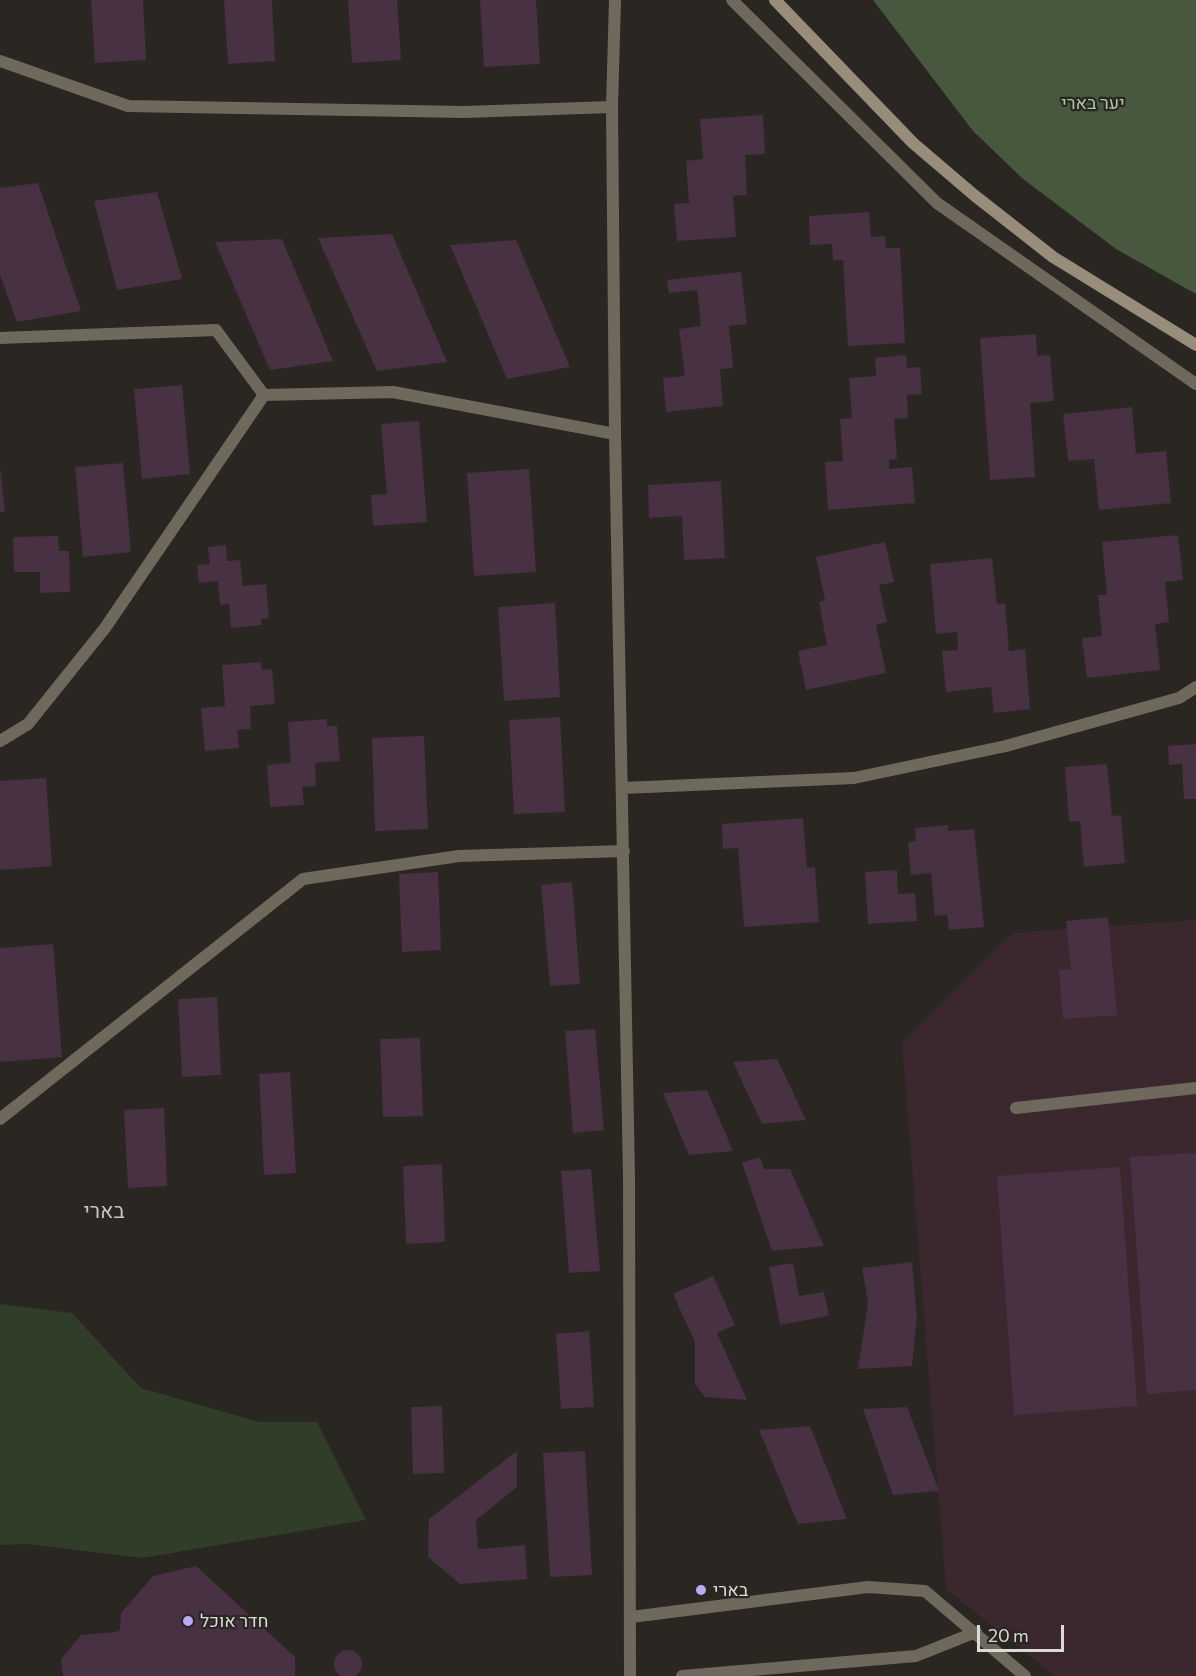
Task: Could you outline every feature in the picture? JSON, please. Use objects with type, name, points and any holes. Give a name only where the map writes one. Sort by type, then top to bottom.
[{"type":"street","points":[[615,0],[612,107],[615,434],[624,851],[630,1676]]},
{"type":"street","points":[[732,0],[937,203],[1196,384]]},
{"type":"street","points":[[775,0],[913,143],[974,195],[1053,257],[1196,345]]},
{"type":"street","points":[[0,61],[128,106],[464,112],[612,107]]},
{"type":"street","points":[[0,338],[216,330],[264,395]]},
{"type":"street","points":[[264,395],[393,392],[615,434]]},
{"type":"street","points":[[0,741],[28,724],[105,628],[264,395]]},
{"type":"street","points":[[623,788],[854,778],[1006,746],[1179,698],[1196,687]]},
{"type":"street","points":[[0,1119],[303,879],[459,856],[624,851]]},
{"type":"street","points":[[1016,1108],[1196,1088]]},
{"type":"street","points":[[631,1617],[868,1587],[925,1591],[1025,1676]]},
{"type":"street","points":[[681,1676],[916,1656],[976,1632]]},
{"type":"shaded area","points":[[1196,920],[1196,1676],[1055,1676],[946,1589],[902,1043],[1012,933]]},
{"type":"green space","name":"יער בארי","points":[[873,0],[1196,0],[1196,294],[1116,249],[1023,179],[973,131]]},
{"type":"green space","points":[[0,1304],[72,1313],[141,1388],[259,1422],[317,1422],[366,1520],[142,1558],[27,1544],[0,1545]]},
{"type":"building","points":[[91,0],[143,0],[146,60],[95,63]]},
{"type":"building","points":[[224,0],[272,0],[275,61],[228,64]]},
{"type":"building","points":[[348,0],[397,0],[401,60],[352,63]]},
{"type":"building","points":[[480,0],[536,0],[540,64],[484,67]]},
{"type":"building","points":[[763,115],[765,154],[745,155],[747,195],[733,196],[736,237],[677,241],[674,204],[689,203],[686,161],[703,159],[700,119]]},
{"type":"building","points":[[38,183],[81,311],[17,322],[0,275],[0,188]]},
{"type":"building","points":[[157,192],[182,279],[117,290],[94,201]]},
{"type":"building","points":[[869,212],[871,237],[885,236],[886,248],[900,248],[905,343],[848,346],[843,260],[833,260],[832,244],[810,245],[809,216]]},
{"type":"building","points":[[392,234],[447,362],[377,371],[318,238]]},
{"type":"building","points":[[282,239],[333,361],[270,370],[215,242]]},
{"type":"building","points":[[516,240],[570,367],[507,379],[450,245]]},
{"type":"building","points":[[741,272],[747,324],[729,326],[733,368],[720,369],[723,406],[666,412],[663,378],[685,376],[679,329],[701,326],[697,290],[669,293],[667,280]]},
{"type":"building","points":[[1036,334],[1037,356],[1050,355],[1054,401],[1030,403],[1035,477],[990,480],[980,338]]},
{"type":"building","points":[[906,355],[907,368],[920,367],[922,394],[907,395],[908,418],[894,419],[897,459],[889,460],[889,469],[912,467],[915,503],[828,510],[825,462],[843,461],[840,419],[852,418],[849,378],[876,376],[875,358]]},
{"type":"building","points":[[182,385],[190,474],[142,479],[134,389]]},
{"type":"building","points":[[1132,407],[1136,454],[1166,451],[1171,503],[1099,510],[1094,459],[1068,461],[1063,414]]},
{"type":"building","points":[[419,421],[427,522],[373,526],[371,495],[387,494],[381,424]]},
{"type":"building","points":[[123,463],[131,552],[83,557],[75,467]]},
{"type":"building","points":[[0,466],[5,512],[0,512]]},
{"type":"building","points":[[529,469],[536,572],[474,576],[467,473]]},
{"type":"building","points":[[721,481],[725,558],[684,560],[682,516],[649,518],[648,485]]},
{"type":"building","points":[[1178,535],[1183,580],[1165,582],[1169,622],[1155,624],[1160,670],[1087,678],[1082,638],[1102,636],[1098,595],[1107,595],[1102,542]]},
{"type":"building","points":[[58,536],[59,551],[69,551],[70,592],[40,593],[40,572],[14,572],[13,537]]},
{"type":"building","points":[[885,542],[894,582],[879,585],[887,622],[876,625],[886,673],[806,690],[798,651],[827,645],[819,602],[825,600],[816,557]]},
{"type":"building","points":[[226,545],[227,561],[240,560],[243,586],[266,584],[269,618],[261,619],[262,625],[231,628],[229,604],[220,605],[218,581],[199,583],[197,565],[210,564],[208,547]]},
{"type":"building","points":[[992,558],[997,604],[1005,603],[1009,651],[1025,649],[1030,709],[994,713],[991,687],[946,692],[942,651],[958,650],[957,632],[936,634],[930,564]]},
{"type":"building","points":[[555,603],[560,697],[504,701],[498,607]]},
{"type":"building","points":[[261,662],[262,670],[272,669],[275,704],[250,706],[251,729],[237,730],[239,748],[205,751],[201,708],[225,706],[222,665]]},
{"type":"building","points":[[560,717],[565,812],[514,814],[509,720]]},
{"type":"building","points":[[327,719],[327,726],[337,726],[340,761],[315,763],[316,786],[302,787],[304,805],[270,807],[267,765],[291,763],[288,722]]},
{"type":"building","points":[[424,736],[428,829],[375,831],[372,738]]},
{"type":"building","points":[[1196,744],[1196,799],[1184,799],[1182,764],[1169,765],[1168,746]]},
{"type":"building","points":[[1107,764],[1112,816],[1121,815],[1125,863],[1084,867],[1080,821],[1069,822],[1065,767]]},
{"type":"building","points":[[46,778],[52,866],[0,870],[0,781]]},
{"type":"building","points":[[803,818],[807,868],[815,867],[819,922],[744,927],[738,848],[723,849],[722,824]]},
{"type":"building","points":[[948,825],[948,831],[974,829],[984,927],[949,930],[947,915],[935,916],[931,873],[911,875],[908,842],[916,841],[915,828]]},
{"type":"building","points":[[897,870],[898,894],[915,893],[917,921],[868,924],[865,872]]},
{"type":"building","points":[[438,872],[441,950],[402,952],[399,874]]},
{"type":"building","points":[[572,882],[580,984],[550,986],[541,885]]},
{"type":"building","points":[[1108,917],[1117,1015],[1063,1019],[1059,970],[1071,969],[1066,921]]},
{"type":"building","points":[[53,944],[62,1057],[0,1062],[0,948]]},
{"type":"building","points":[[217,997],[221,1075],[182,1077],[178,999]]},
{"type":"building","points":[[595,1029],[604,1130],[573,1133],[565,1031]]},
{"type":"building","points":[[420,1038],[423,1116],[383,1117],[380,1039]]},
{"type":"building","points":[[777,1059],[806,1120],[762,1124],[733,1062]]},
{"type":"building","points":[[290,1072],[296,1173],[264,1175],[259,1074]]},
{"type":"building","points":[[707,1090],[733,1151],[689,1155],[663,1093]]},
{"type":"building","points":[[164,1108],[167,1186],[128,1188],[124,1110]]},
{"type":"building","points":[[1196,1153],[1196,1390],[1147,1394],[1130,1157]]},
{"type":"building","points":[[760,1157],[764,1169],[790,1169],[824,1246],[772,1251],[742,1163]]},
{"type":"building","points":[[442,1164],[445,1242],[406,1244],[403,1166]]},
{"type":"building","points":[[1120,1167],[1137,1406],[1014,1415],[997,1176]]},
{"type":"building","points":[[591,1169],[600,1271],[569,1273],[561,1171]]},
{"type":"building","points":[[912,1262],[917,1317],[912,1366],[858,1369],[868,1303],[862,1268]]},
{"type":"building","points":[[793,1263],[799,1296],[824,1292],[829,1316],[780,1325],[769,1267]]},
{"type":"building","points":[[713,1276],[735,1325],[717,1333],[747,1400],[705,1397],[695,1384],[695,1342],[673,1294]]},
{"type":"building","points":[[589,1331],[594,1407],[561,1409],[556,1334]]},
{"type":"building","points":[[442,1406],[444,1473],[413,1474],[411,1407]]},
{"type":"building","points":[[907,1407],[939,1491],[893,1495],[863,1409]]},
{"type":"building","points":[[810,1426],[847,1519],[798,1524],[759,1430]]},
{"type":"building","points":[[517,1451],[517,1487],[476,1520],[478,1549],[525,1545],[527,1579],[460,1584],[428,1557],[429,1519]]},
{"type":"building","points":[[585,1451],[592,1575],[550,1577],[543,1453]]},
{"type":"building","name":"חדר אוכל","points":[[196,1566],[295,1657],[295,1676],[63,1676],[61,1659],[81,1635],[120,1630],[121,1613],[153,1576]]},
{"type":"building","points":[[348,1650],[358,1654],[362,1664],[358,1674],[348,1678],[338,1674],[334,1664],[338,1654]]},
{"type":"place","name":"בארי","points":[[701,1590]]},
{"type":"place","name":"חדר אוכל","points":[[188,1621]]},
{"type":"district","name":"בארי","points":[[104,1211]]}]
